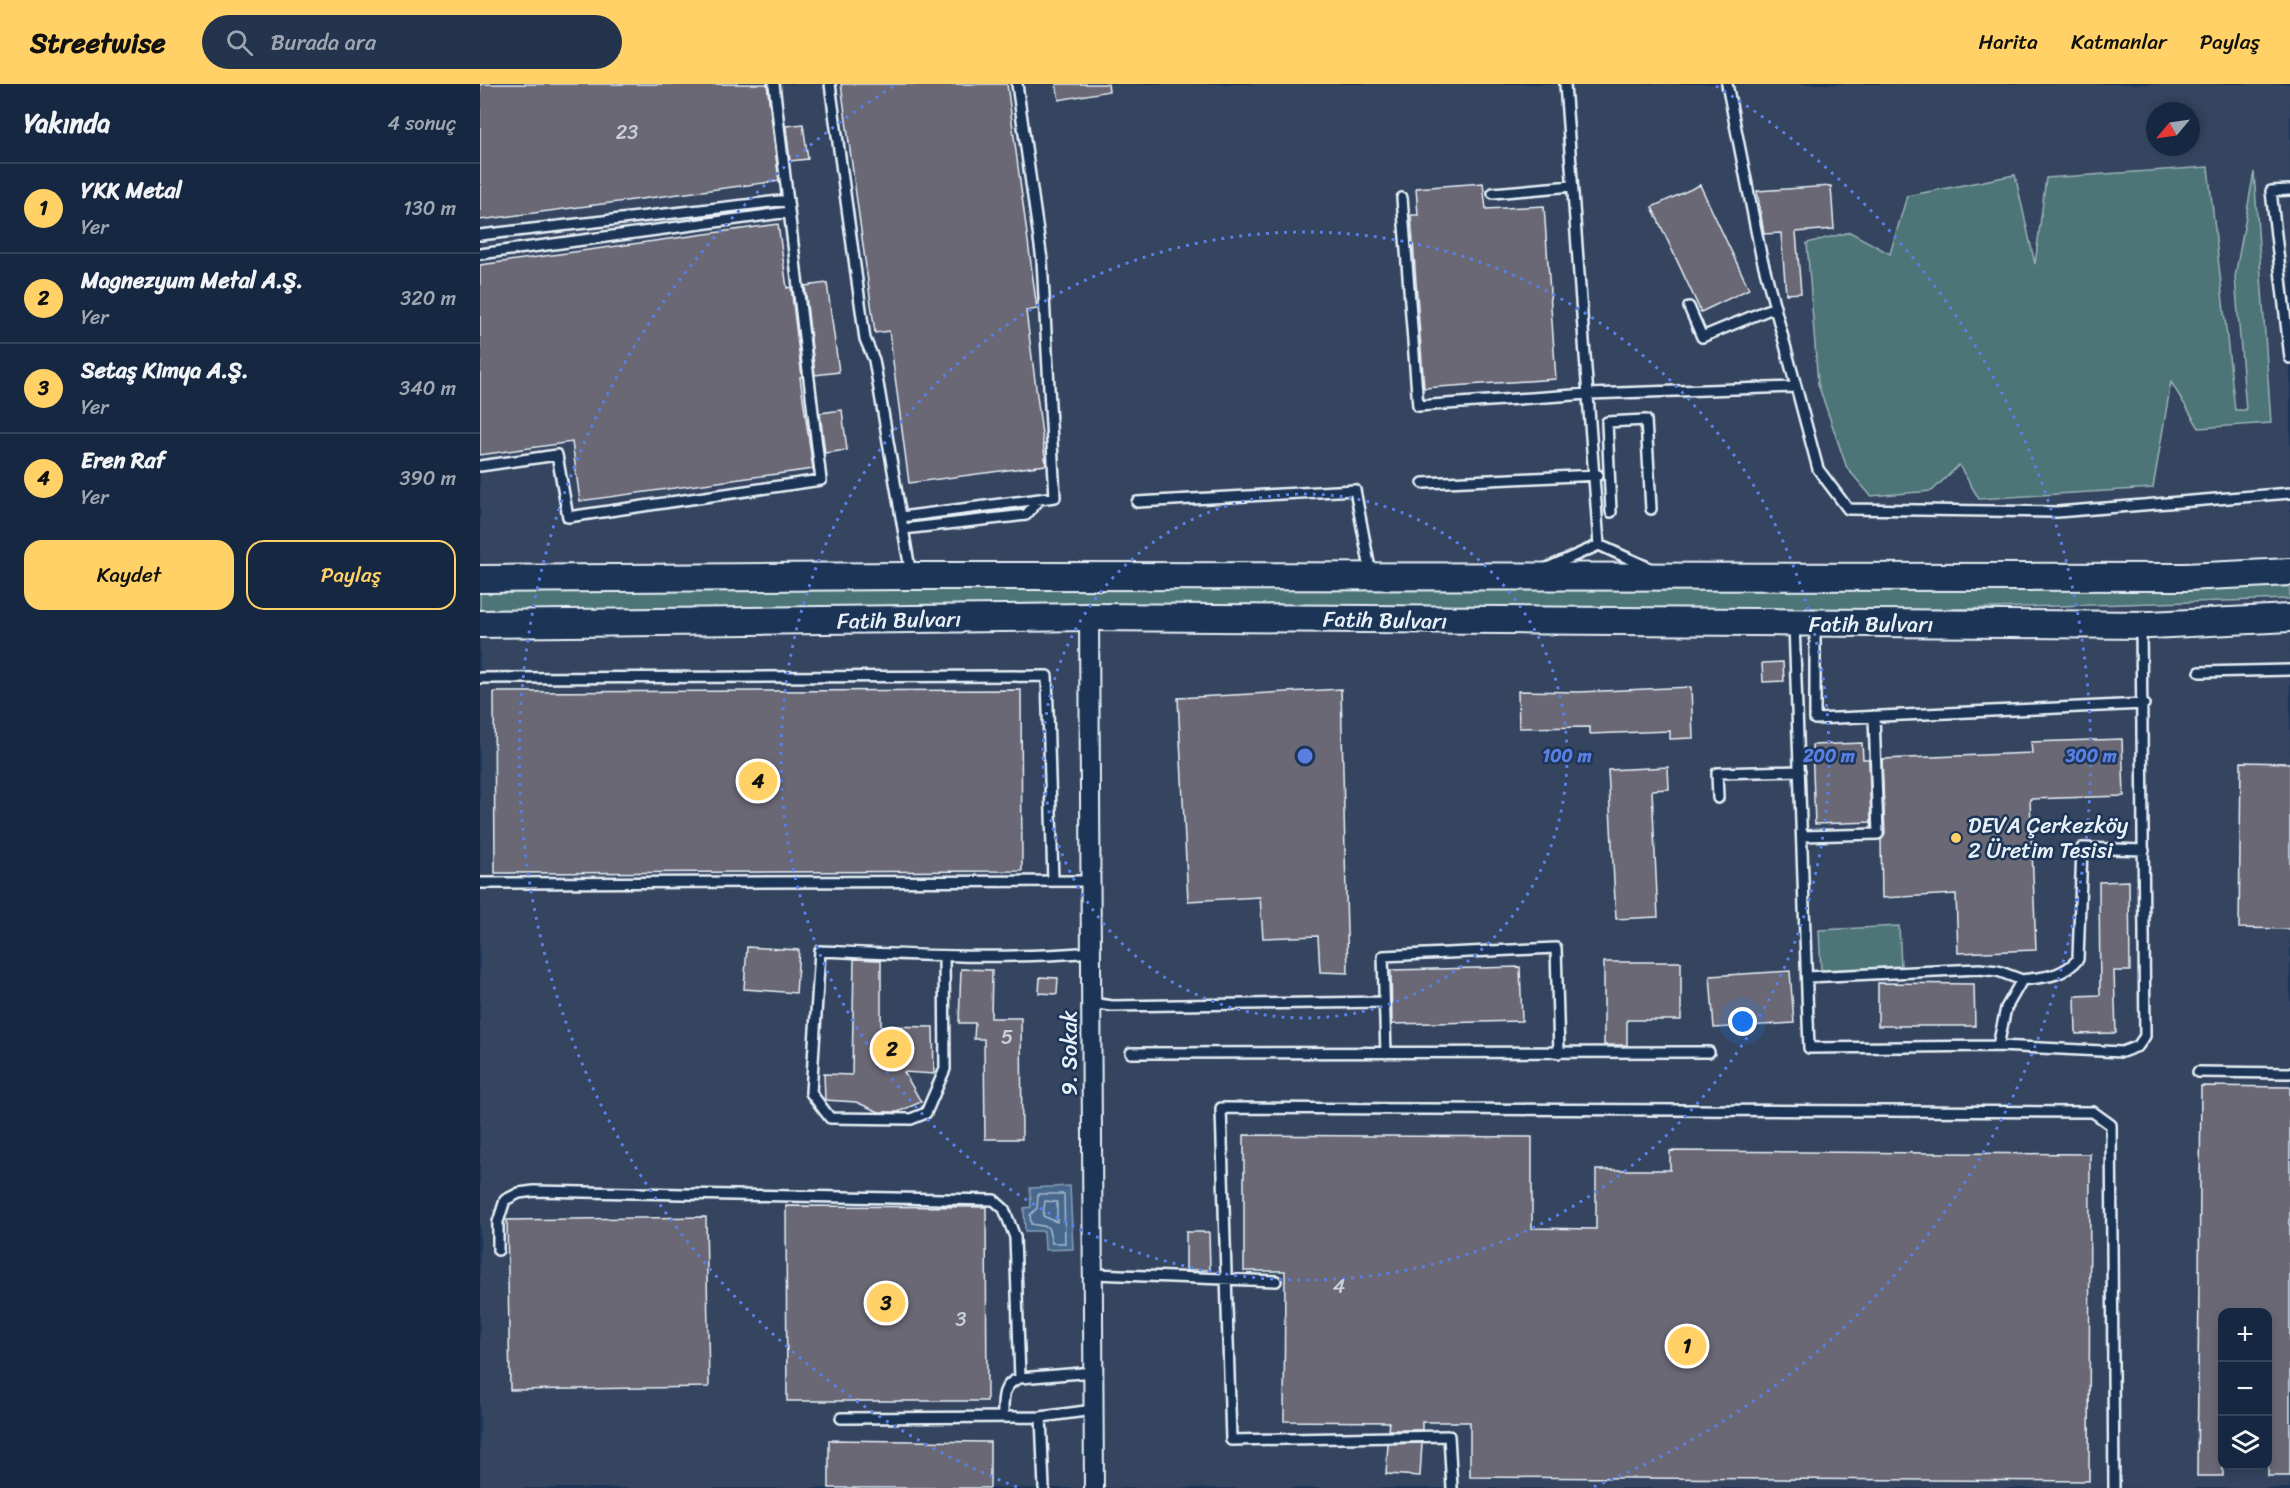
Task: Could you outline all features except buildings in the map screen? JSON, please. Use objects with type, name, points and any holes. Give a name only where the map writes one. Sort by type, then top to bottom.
[{"type":"main road","name":"Fatih Bulvarı","points":[[480,579],[911,576],[2185,577],[2290,573]]},
{"type":"main road","points":[[1089,617],[1092,592],[1117,576]]},
{"type":"main road","name":"Fatih Bulvarı","points":[[480,624],[1089,617],[1805,624],[2141,624],[2290,618]]},
{"type":"street","name":"9. Sokak","points":[[1089,617],[1094,1488]]},
{"type":"lane","points":[[480,466],[557,456],[568,517],[821,480],[774,84]]},
{"type":"lane","points":[[830,84],[865,339],[874,360],[911,576]]},
{"type":"lane","points":[[902,517],[1055,497],[1042,260],[1017,84]]},
{"type":"lane","points":[[1565,84],[1599,544]]},
{"type":"lane","points":[[1727,84],[1761,255],[1818,469],[1848,509],[2057,512],[2290,493]]},
{"type":"lane","points":[[1493,193],[1572,186]]},
{"type":"lane","points":[[2290,190],[2271,191],[2290,358]]},
{"type":"lane","points":[[1402,198],[1418,406],[1588,394],[1796,387]]},
{"type":"lane","points":[[480,235],[788,200]]},
{"type":"lane","points":[[480,254],[789,212]]},
{"type":"lane","points":[[1689,307],[1702,337],[1774,307]]},
{"type":"lane","points":[[1611,512],[1607,422],[1646,420],[1651,509]]},
{"type":"lane","points":[[1423,483],[1609,474]]},
{"type":"lane","points":[[1137,502],[1355,490],[1371,576]]},
{"type":"lane","points":[[903,529],[1026,515],[1040,499]]},
{"type":"lane","points":[[1530,576],[1599,544],[1668,576]]},
{"type":"lane","points":[[1805,624],[1815,719],[2144,704]]},
{"type":"lane","points":[[1805,624],[1800,771],[1809,1048],[1998,1046],[2122,1052],[2138,1046],[2145,1036],[2144,704],[2141,624]]},
{"type":"lane","points":[[2199,672],[2290,670]]},
{"type":"lane","points":[[480,678],[1047,676],[1053,881]]},
{"type":"lane","points":[[1802,836],[1878,834],[1874,716]]},
{"type":"lane","points":[[1718,798],[1717,772],[1800,771]]},
{"type":"lane","points":[[1807,977],[1979,969],[1998,971],[2022,980],[2058,975],[2070,969],[2078,958],[2082,848],[2144,850]]},
{"type":"lane","points":[[480,883],[1091,881]]},
{"type":"lane","points":[[1386,1053],[1383,956],[1556,948],[1559,1053]]},
{"type":"lane","points":[[944,956],[945,1069],[926,1113],[911,1119],[830,1118],[811,1093],[820,951],[944,956],[1057,955],[1092,952]]},
{"type":"lane","points":[[1998,1046],[2006,1008],[2022,980]]},
{"type":"lane","points":[[1092,1003],[1112,1005],[1384,1002]]},
{"type":"lane","points":[[1131,1053],[1709,1052]]},
{"type":"lane","points":[[2198,1072],[2290,1073]]},
{"type":"lane","points":[[1452,1488],[1449,1437],[1231,1440],[1221,1108],[2093,1112],[2110,1125],[2114,1488]]},
{"type":"lane","points":[[498,1250],[498,1222],[505,1200],[519,1193],[534,1191],[994,1200],[1004,1209],[1015,1237],[1020,1378]]},
{"type":"lane","points":[[1094,1274],[1276,1281]]},
{"type":"lane","points":[[1002,1417],[1004,1391],[1007,1385],[1020,1378],[1094,1372]]},
{"type":"lane","points":[[841,1418],[1041,1417],[1093,1410]]},
{"type":"lane","points":[[1041,1417],[1044,1488]]},
{"type":"shaded area","points":[[480,84],[2290,84],[2290,1488],[480,1488]]},
{"type":"green space","points":[[2208,167],[2235,410],[2246,410],[2235,277],[2254,172],[2271,423],[2199,428],[2171,382],[2153,488],[1979,499],[1959,465],[1932,491],[1871,496],[1847,468],[1818,384],[1807,243],[1850,232],[1890,254],[1907,196],[2015,175],[2035,264],[2046,178]]},
{"type":"green space","points":[[2290,577],[2290,599],[1786,614],[480,611],[480,586]]},
{"type":"green space","points":[[1899,926],[1901,966],[1821,971],[1819,930]]},
{"type":"water","points":[[1070,1186],[1073,1249],[1045,1250],[1044,1231],[1025,1231],[1024,1208],[1031,1207],[1030,1188]]},
{"type":"place","name":"Eren Raf","points":[[758,781]]},
{"type":"place","name":"DEVA Çerkezköy 2 Üretim Tesisi","points":[[1956,838]]},
{"type":"place","name":"Magnezyum Metal A.Ş.","points":[[892,1049]]},
{"type":"place","name":"Setaş Kimya A.Ş.","points":[[886,1303]]},
{"type":"place","name":"YKK Metal","points":[[1687,1346]]}]
